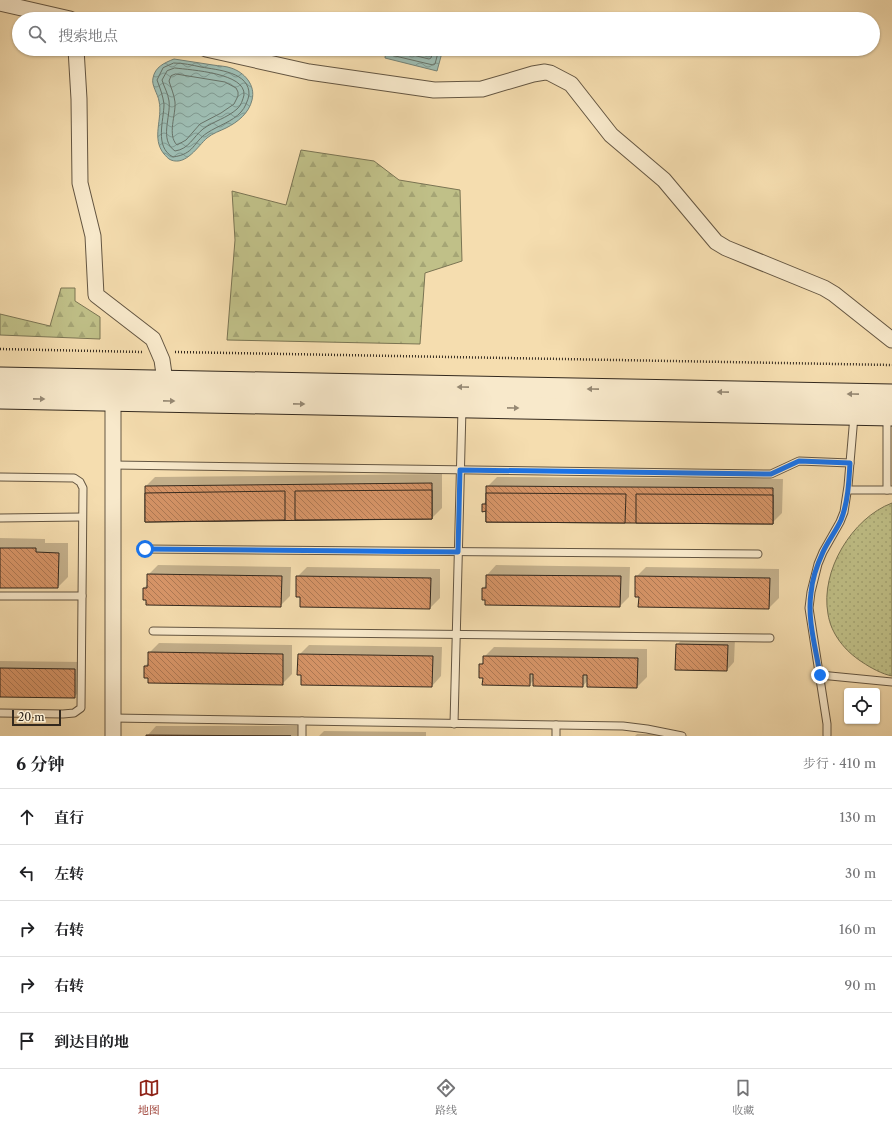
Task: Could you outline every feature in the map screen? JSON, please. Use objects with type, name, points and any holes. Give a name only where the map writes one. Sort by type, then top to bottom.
[{"type":"main road","points":[[0,378],[165,381],[890,408]]},
{"type":"main road","points":[[0,398],[854,414],[890,408]]},
{"type":"street","points":[[0,3],[39,12]]},
{"type":"street","points":[[76,56],[79,99],[80,183],[93,236],[96,295],[153,340],[162,360],[165,381]]},
{"type":"street","points":[[237,56],[309,72],[434,90],[482,89],[533,74],[545,72],[550,73],[571,84],[611,135],[664,180],[716,242],[726,248],[824,288],[834,294],[892,340]]},
{"type":"street","points":[[112,400],[113,736]]},
{"type":"lane","points":[[454,724],[462,407]]},
{"type":"lane","points":[[848,490],[889,490],[890,408]]},
{"type":"lane","points":[[826,736],[827,724],[809,608],[811,592],[818,564],[844,512],[848,490],[854,414]]},
{"type":"lane","points":[[113,465],[771,474],[799,461],[850,463]]},
{"type":"lane","points":[[0,477],[74,478],[80,482],[83,488],[81,708],[74,713],[63,714],[0,713]]},
{"type":"lane","points":[[0,518],[82,518]]},
{"type":"lane","points":[[145,549],[758,554]]},
{"type":"lane","points":[[0,596],[82,596]]},
{"type":"lane","points":[[153,631],[770,638]]},
{"type":"lane","points":[[820,675],[892,682]]},
{"type":"lane","points":[[113,718],[623,726],[682,736]]},
{"type":"lane","points":[[302,721],[302,736]]},
{"type":"lane","points":[[556,725],[556,736]]},
{"type":"path","points":[[0,349],[892,365]]},
{"type":"green space","points":[[301,150],[374,161],[399,180],[460,190],[462,261],[425,273],[420,344],[227,340],[235,240],[232,191],[286,205]]},
{"type":"green space","points":[[61,288],[75,288],[75,301],[100,317],[100,339],[0,335],[0,314],[50,326]]},
{"type":"green space","points":[[892,503],[892,676],[880,672],[856,658],[840,641],[832,628],[828,614],[827,598],[829,581],[834,564],[852,533],[877,510]]},
{"type":"water","points":[[385,56],[441,56],[437,71],[385,58]]},
{"type":"water","points":[[174,59],[227,67],[236,70],[251,84],[253,94],[251,105],[239,120],[209,136],[187,158],[176,161],[170,160],[166,157],[158,142],[160,108],[153,81],[154,74],[158,68]]},
{"type":"building","points":[[432,483],[432,519],[145,522],[145,486]]},
{"type":"building","points":[[486,486],[773,488],[773,524],[486,522],[486,511],[482,512],[482,504],[486,504]]},
{"type":"building","points":[[432,490],[432,519],[295,520],[295,491]]},
{"type":"building","points":[[285,491],[285,520],[145,522],[145,493]]},
{"type":"building","points":[[486,493],[626,494],[625,523],[486,522]]},
{"type":"building","points":[[636,494],[773,495],[773,524],[636,523]]},
{"type":"building","points":[[0,548],[36,548],[36,552],[59,553],[58,588],[0,588]]},
{"type":"building","points":[[147,574],[282,576],[281,607],[146,605],[146,600],[143,600],[143,588],[147,588]]},
{"type":"building","points":[[486,575],[621,576],[620,607],[485,605],[485,600],[482,600],[482,588],[486,588]]},
{"type":"building","points":[[296,576],[431,578],[430,609],[300,607],[300,597],[296,597]]},
{"type":"building","points":[[635,576],[770,578],[769,609],[638,607],[639,597],[635,597]]},
{"type":"building","points":[[676,644],[728,645],[727,671],[675,670]]},
{"type":"building","points":[[148,652],[283,654],[283,685],[148,683],[148,678],[144,678],[144,666],[148,666]]},
{"type":"building","points":[[298,654],[433,656],[432,687],[301,685],[301,675],[297,675]]},
{"type":"building","points":[[483,656],[638,658],[637,688],[587,687],[587,675],[583,675],[583,687],[533,686],[533,674],[530,674],[530,686],[482,685],[483,678],[479,678],[479,664],[483,664]]},
{"type":"building","points":[[0,668],[75,669],[75,698],[0,697]]},
{"type":"building","points":[[146,735],[291,736],[146,736]]},
{"type":"route","points":[[145,549],[458,552],[460,470],[771,474],[799,461],[850,463],[847,499],[844,512],[818,564],[811,592],[809,608],[820,675]]}]
